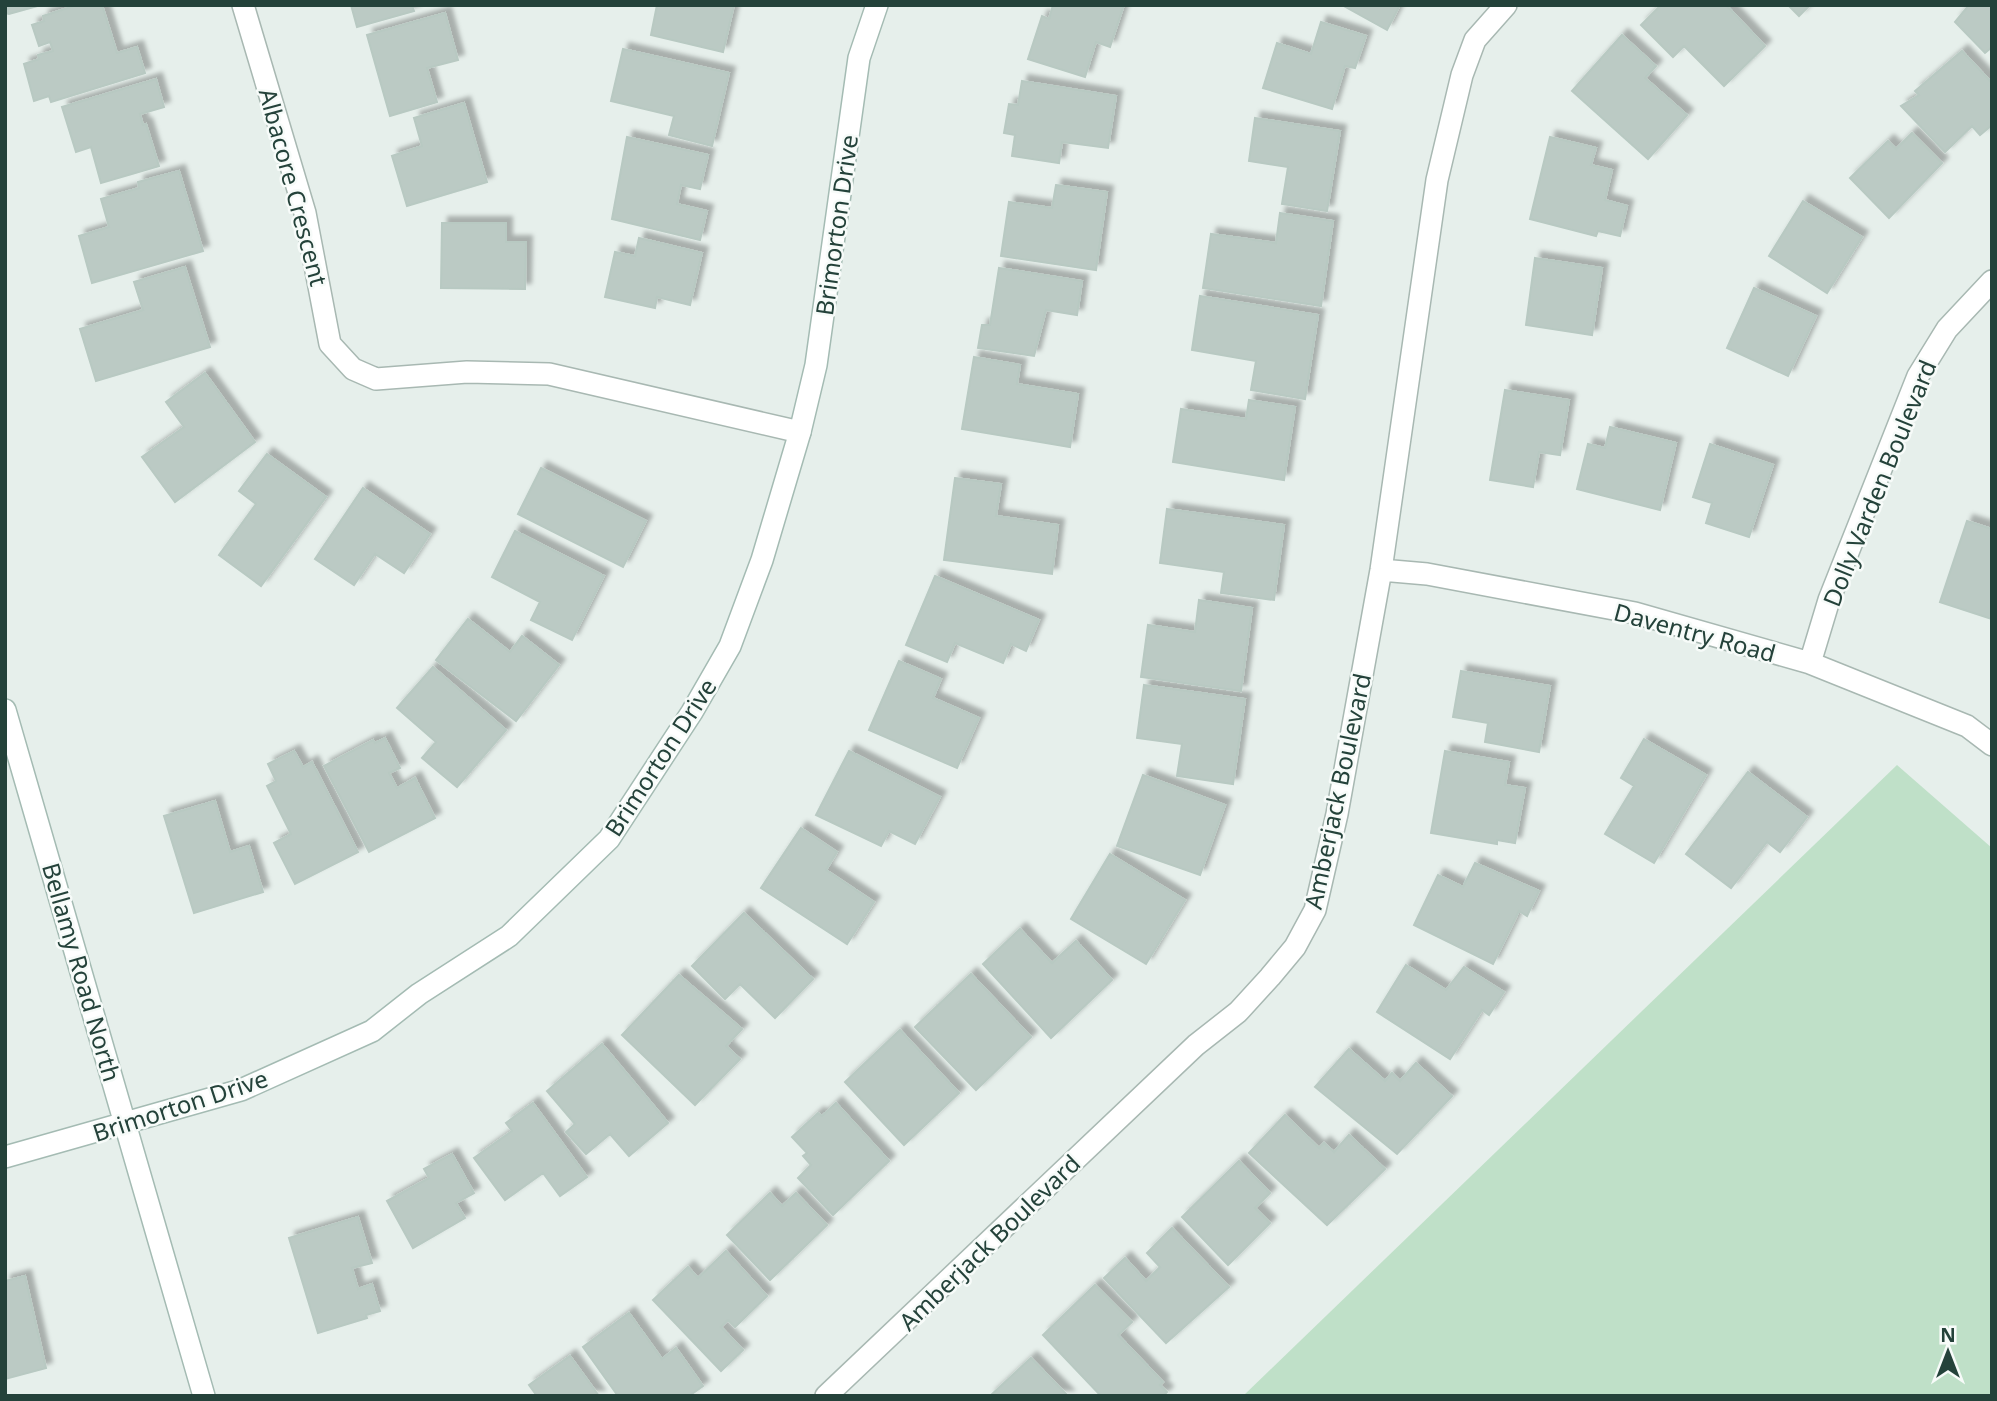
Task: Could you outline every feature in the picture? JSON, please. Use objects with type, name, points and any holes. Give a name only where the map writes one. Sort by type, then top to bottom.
[{"type":"street","name":"Albacore Crescent","points":[[243,5],[305,213],[330,344],[353,369],[376,379],[467,372],[549,374],[800,432]]},
{"type":"street","name":"Brimorton Drive","points":[[5,1157],[241,1090],[372,1031],[419,994],[509,936],[609,839],[692,712],[730,646],[762,560],[800,432],[816,365],[859,58],[877,5]]},
{"type":"street","name":"Amberjack Boulevard","points":[[826,1396],[1196,1045],[1238,1012],[1296,947],[1318,898],[1337,814],[1381,570],[1437,180],[1462,75],[1475,40],[1506,5]]},
{"type":"street","name":"Dolly Varden Boulevard","points":[[1810,663],[1829,600],[1918,376],[1947,329],[1992,281]]},
{"type":"street","name":"Daventry Road","points":[[1381,570],[1427,574],[1634,613],[1810,663],[1967,726],[1992,746]]},
{"type":"street","name":"Bellamy Road North","points":[[5,710],[127,1123],[204,1396]]},
{"type":"green space","points":[[1897,765],[1992,848],[1992,1396],[1243,1396]]},
{"type":"building","points":[[5,5],[41,5],[9,14],[5,13]]},
{"type":"building","points":[[77,5],[102,5],[117,53],[137,47],[145,73],[51,102],[49,96],[34,101],[24,64],[39,59],[38,55],[53,51],[50,42],[39,46],[32,25],[44,21],[43,16]]},
{"type":"building","points":[[351,5],[412,5],[414,11],[357,27]]},
{"type":"building","points":[[657,5],[734,5],[723,52],[651,35]]},
{"type":"building","points":[[1053,5],[1124,5],[1110,47],[1096,42],[1085,77],[1028,59],[1042,16],[1049,19]]},
{"type":"building","points":[[1342,5],[1400,5],[1387,30]]},
{"type":"building","points":[[1661,5],[1726,5],[1765,46],[1724,86],[1684,46],[1673,57],[1641,25]]},
{"type":"building","points":[[1788,5],[1810,5],[1799,16]]},
{"type":"building","points":[[1969,5],[1992,5],[1992,47],[1985,53],[1955,22]]},
{"type":"building","points":[[445,13],[458,60],[427,68],[437,102],[390,116],[367,35]]},
{"type":"building","points":[[1321,22],[1366,36],[1355,68],[1345,66],[1332,109],[1263,88],[1277,43],[1311,54]]},
{"type":"building","points":[[1622,35],[1656,66],[1645,78],[1687,115],[1648,159],[1572,91]]},
{"type":"building","points":[[623,49],[729,73],[712,146],[669,135],[674,116],[611,101]]},
{"type":"building","points":[[1962,51],[1992,83],[1992,125],[1980,135],[1972,126],[1945,152],[1901,106],[1919,95],[1915,91]]},
{"type":"building","points":[[156,79],[164,107],[140,114],[143,125],[146,124],[159,166],[101,183],[91,147],[76,152],[62,107]]},
{"type":"building","points":[[1022,81],[1116,96],[1108,148],[1062,142],[1059,163],[1012,156],[1015,135],[1004,133],[1009,104],[1018,105]]},
{"type":"building","points":[[464,103],[487,182],[407,206],[392,156],[422,146],[414,118]]},
{"type":"building","points":[[1255,118],[1340,131],[1327,211],[1282,204],[1288,167],[1249,161]]},
{"type":"building","points":[[1912,133],[1942,163],[1889,218],[1850,178],[1888,141],[1896,149]]},
{"type":"building","points":[[627,137],[708,155],[700,189],[681,185],[677,204],[707,211],[700,240],[612,219]]},
{"type":"building","points":[[1550,137],[1596,148],[1591,165],[1612,170],[1605,200],[1627,206],[1620,236],[1598,231],[1596,236],[1530,219]]},
{"type":"building","points":[[179,171],[203,251],[92,283],[79,236],[109,227],[101,199],[139,188],[138,182]]},
{"type":"building","points":[[1056,185],[1107,192],[1096,270],[1001,256],[1009,202],[1052,208]]},
{"type":"building","points":[[1803,201],[1862,237],[1827,293],[1769,256]]},
{"type":"building","points":[[1280,213],[1333,221],[1321,306],[1203,288],[1211,234],[1276,243]]},
{"type":"building","points":[[442,223],[506,223],[506,242],[526,242],[525,289],[441,288]]},
{"type":"building","points":[[639,238],[702,253],[690,305],[657,297],[655,308],[605,297],[615,252],[635,256]]},
{"type":"building","points":[[1535,258],[1602,268],[1592,335],[1526,325]]},
{"type":"building","points":[[185,267],[210,347],[96,381],[80,329],[143,310],[134,282]]},
{"type":"building","points":[[999,268],[1082,281],[1077,315],[1046,310],[1034,356],[978,348],[982,325],[990,325]]},
{"type":"building","points":[[1754,288],[1816,316],[1788,376],[1727,348]]},
{"type":"building","points":[[1200,296],[1318,315],[1305,399],[1251,390],[1256,361],[1192,350]]},
{"type":"building","points":[[974,357],[1020,365],[1017,384],[1078,394],[1070,447],[962,429]]},
{"type":"building","points":[[205,373],[255,442],[175,502],[142,457],[184,427],[166,402]]},
{"type":"building","points":[[1505,390],[1569,400],[1560,455],[1539,452],[1533,487],[1490,480]]},
{"type":"building","points":[[1249,400],[1295,407],[1284,480],[1173,462],[1181,409],[1246,419]]},
{"type":"building","points":[[1610,427],[1676,443],[1660,510],[1577,489],[1588,444],[1605,448]]},
{"type":"building","points":[[1710,444],[1773,465],[1749,537],[1706,523],[1712,503],[1693,497]]},
{"type":"building","points":[[267,454],[326,497],[261,586],[219,555],[256,504],[239,491]]},
{"type":"building","points":[[541,468],[646,521],[623,567],[518,514]]},
{"type":"building","points":[[955,478],[1001,484],[996,516],[1058,525],[1052,574],[944,560]]},
{"type":"building","points":[[363,488],[430,534],[404,573],[375,554],[354,585],[315,559]]},
{"type":"building","points":[[1167,509],[1284,525],[1274,600],[1221,593],[1224,572],[1160,563]]},
{"type":"building","points":[[1967,521],[1992,529],[1992,619],[1940,602]]},
{"type":"building","points":[[515,531],[604,576],[572,640],[531,620],[540,602],[492,577]]},
{"type":"building","points":[[935,576],[1039,620],[1026,651],[1011,644],[1003,663],[955,643],[947,662],[906,645]]},
{"type":"building","points":[[1199,600],[1252,608],[1241,691],[1141,677],[1148,625],[1195,632]]},
{"type":"building","points":[[468,619],[510,652],[522,636],[559,665],[516,721],[436,660]]},
{"type":"building","points":[[899,661],[941,679],[933,698],[979,718],[957,768],[869,730]]},
{"type":"building","points":[[433,667],[506,730],[457,787],[422,758],[436,742],[397,708]]},
{"type":"building","points":[[1461,671],[1550,686],[1539,752],[1485,742],[1488,723],[1453,717]]},
{"type":"building","points":[[1144,685],[1245,699],[1233,784],[1177,776],[1182,744],[1137,738]]},
{"type":"building","points":[[385,738],[400,768],[389,773],[397,788],[415,778],[435,818],[369,852],[324,766],[373,740],[375,743]]},
{"type":"building","points":[[1644,739],[1706,775],[1654,863],[1605,834],[1634,786],[1621,778]]},
{"type":"building","points":[[294,751],[303,767],[312,762],[358,852],[295,884],[274,843],[291,834],[267,786],[276,781],[268,764]]},
{"type":"building","points":[[849,751],[940,797],[915,844],[889,831],[881,846],[816,815]]},
{"type":"building","points":[[1445,751],[1509,762],[1505,785],[1525,788],[1515,843],[1497,840],[1497,844],[1431,833]]},
{"type":"building","points":[[1748,772],[1807,817],[1780,852],[1767,842],[1731,888],[1686,854]]},
{"type":"building","points":[[1143,775],[1225,805],[1200,875],[1117,846]]},
{"type":"building","points":[[215,801],[230,852],[249,846],[263,892],[194,913],[164,816]]},
{"type":"building","points":[[801,828],[837,852],[826,870],[874,902],[847,944],[761,888]]},
{"type":"building","points":[[1110,854],[1185,900],[1146,964],[1071,919]]},
{"type":"building","points":[[1475,863],[1539,891],[1527,916],[1519,911],[1493,964],[1414,925],[1438,875],[1463,887]]},
{"type":"building","points":[[744,913],[813,979],[775,1018],[740,984],[725,999],[692,966]]},
{"type":"building","points":[[1020,929],[1052,963],[1076,941],[1112,980],[1051,1038],[983,964]]},
{"type":"building","points":[[1406,965],[1446,990],[1464,967],[1504,992],[1489,1015],[1482,1010],[1450,1059],[1377,1012]]},
{"type":"building","points":[[971,974],[1031,1037],[976,1090],[915,1027]]},
{"type":"building","points":[[679,975],[742,1029],[726,1046],[740,1059],[695,1105],[622,1035]]},
{"type":"building","points":[[900,1030],[959,1093],[904,1145],[845,1082]]},
{"type":"building","points":[[602,1044],[668,1123],[629,1156],[610,1134],[586,1154],[566,1132],[575,1124],[547,1091]]},
{"type":"building","points":[[1349,1049],[1385,1081],[1392,1073],[1400,1081],[1416,1063],[1452,1096],[1397,1154],[1315,1087]]},
{"type":"building","points":[[533,1103],[587,1177],[560,1196],[543,1173],[505,1200],[474,1158],[512,1131],[506,1123]]},
{"type":"building","points":[[836,1103],[889,1161],[833,1215],[798,1178],[811,1165],[803,1156],[807,1153],[792,1137],[818,1113],[822,1116]]},
{"type":"building","points":[[1285,1115],[1319,1148],[1324,1143],[1334,1152],[1349,1135],[1385,1169],[1327,1225],[1249,1153]]},
{"type":"building","points":[[452,1154],[474,1193],[456,1203],[465,1218],[413,1248],[387,1201],[429,1178],[424,1169]]},
{"type":"building","points":[[1239,1161],[1270,1193],[1255,1208],[1270,1223],[1228,1265],[1182,1217]]},
{"type":"building","points":[[770,1193],[782,1206],[796,1193],[827,1225],[770,1280],[727,1235]]},
{"type":"building","points":[[358,1217],[372,1263],[352,1268],[358,1289],[372,1284],[380,1311],[366,1315],[367,1318],[318,1333],[289,1238]]},
{"type":"building","points":[[1172,1228],[1229,1287],[1166,1343],[1104,1278],[1125,1258],[1146,1281],[1160,1267],[1147,1253]]},
{"type":"building","points":[[726,1251],[767,1296],[735,1327],[728,1320],[721,1327],[743,1350],[721,1371],[653,1300],[688,1267],[698,1278]]},
{"type":"building","points":[[25,1276],[46,1368],[5,1379],[5,1281]]},
{"type":"building","points":[[1095,1285],[1132,1322],[1118,1335],[1163,1382],[1160,1385],[1167,1392],[1163,1396],[1101,1396],[1043,1335]]},
{"type":"building","points":[[629,1313],[662,1359],[676,1348],[703,1386],[689,1396],[618,1396],[583,1347]]},
{"type":"building","points":[[570,1356],[599,1396],[537,1396],[529,1385]]},
{"type":"building","points":[[1031,1358],[1068,1396],[990,1396]]}]
